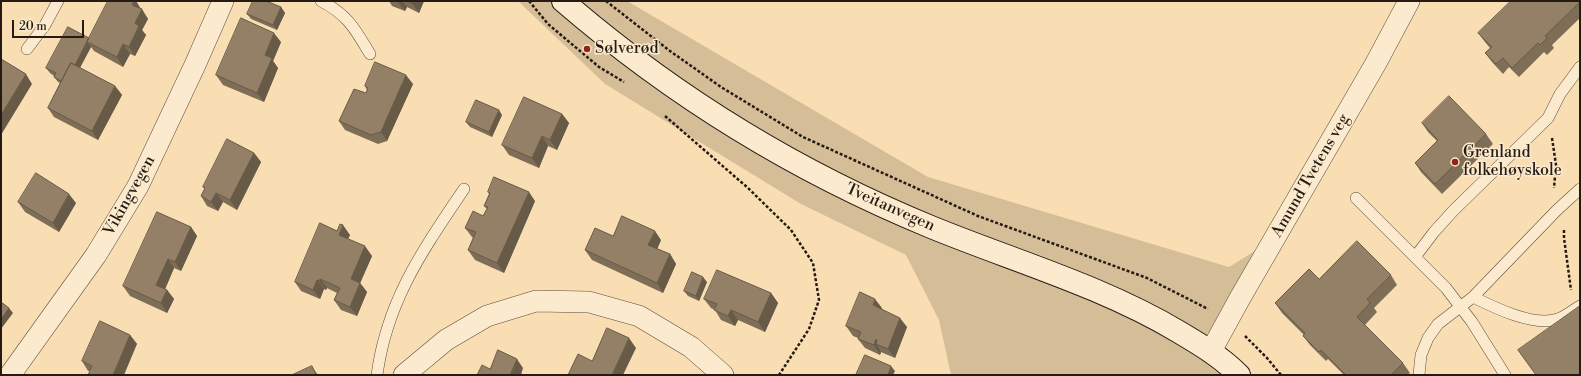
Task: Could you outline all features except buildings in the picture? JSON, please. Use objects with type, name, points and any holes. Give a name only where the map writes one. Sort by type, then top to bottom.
[{"type":"main road","name":"Tveitanvegen","points":[[563,1],[595,29],[681,92],[729,124],[820,176],[867,199],[932,227],[1095,290],[1154,317],[1211,351],[1239,375]]},
{"type":"street","name":"Vikingvegen","points":[[10,375],[96,255],[138,186],[196,65],[224,1]]},
{"type":"street","name":"Amund Tvetens veg","points":[[1211,351],[1376,63],[1409,1]]},
{"type":"street","points":[[404,375],[446,340],[487,316],[536,300],[589,302],[639,316],[691,346],[723,375]]},
{"type":"lane","points":[[27,49],[44,25],[58,1]]},
{"type":"lane","points":[[321,1],[340,12],[348,20],[370,54]]},
{"type":"lane","points":[[1415,257],[1453,211],[1548,118],[1560,94],[1580,67]]},
{"type":"lane","points":[[377,375],[384,338],[394,308],[422,251],[464,189]]},
{"type":"lane","points":[[1419,375],[1421,355],[1428,338],[1438,324],[1473,297],[1545,222],[1580,189]]},
{"type":"lane","points":[[1356,198],[1446,288],[1472,322],[1505,375]]},
{"type":"lane","points":[[1473,297],[1489,305],[1522,317],[1542,322],[1559,319],[1577,308]]},
{"type":"path","points":[[529,1],[548,24],[599,67],[625,83]]},
{"type":"path","points":[[606,1],[670,51],[721,87],[803,137],[978,216],[1146,278],[1202,305],[1246,337],[1281,375]]},
{"type":"path","points":[[665,116],[748,188],[791,230],[813,264],[819,300],[809,329],[780,375]]},
{"type":"path","points":[[1545,222],[1554,183],[1556,165],[1548,118]]},
{"type":"path","points":[[1566,201],[1564,238],[1577,308]]},
{"type":"shaded area","points":[[518,1],[627,1],[928,177],[1229,267],[1271,241],[1203,349],[1229,375],[951,375],[939,320],[906,255],[801,204],[605,84]]},
{"type":"place","name":"Sølverød","points":[[587,49]]},
{"type":"place","name":"Grenland folkehøyskole","points":[[1455,162]]}]
